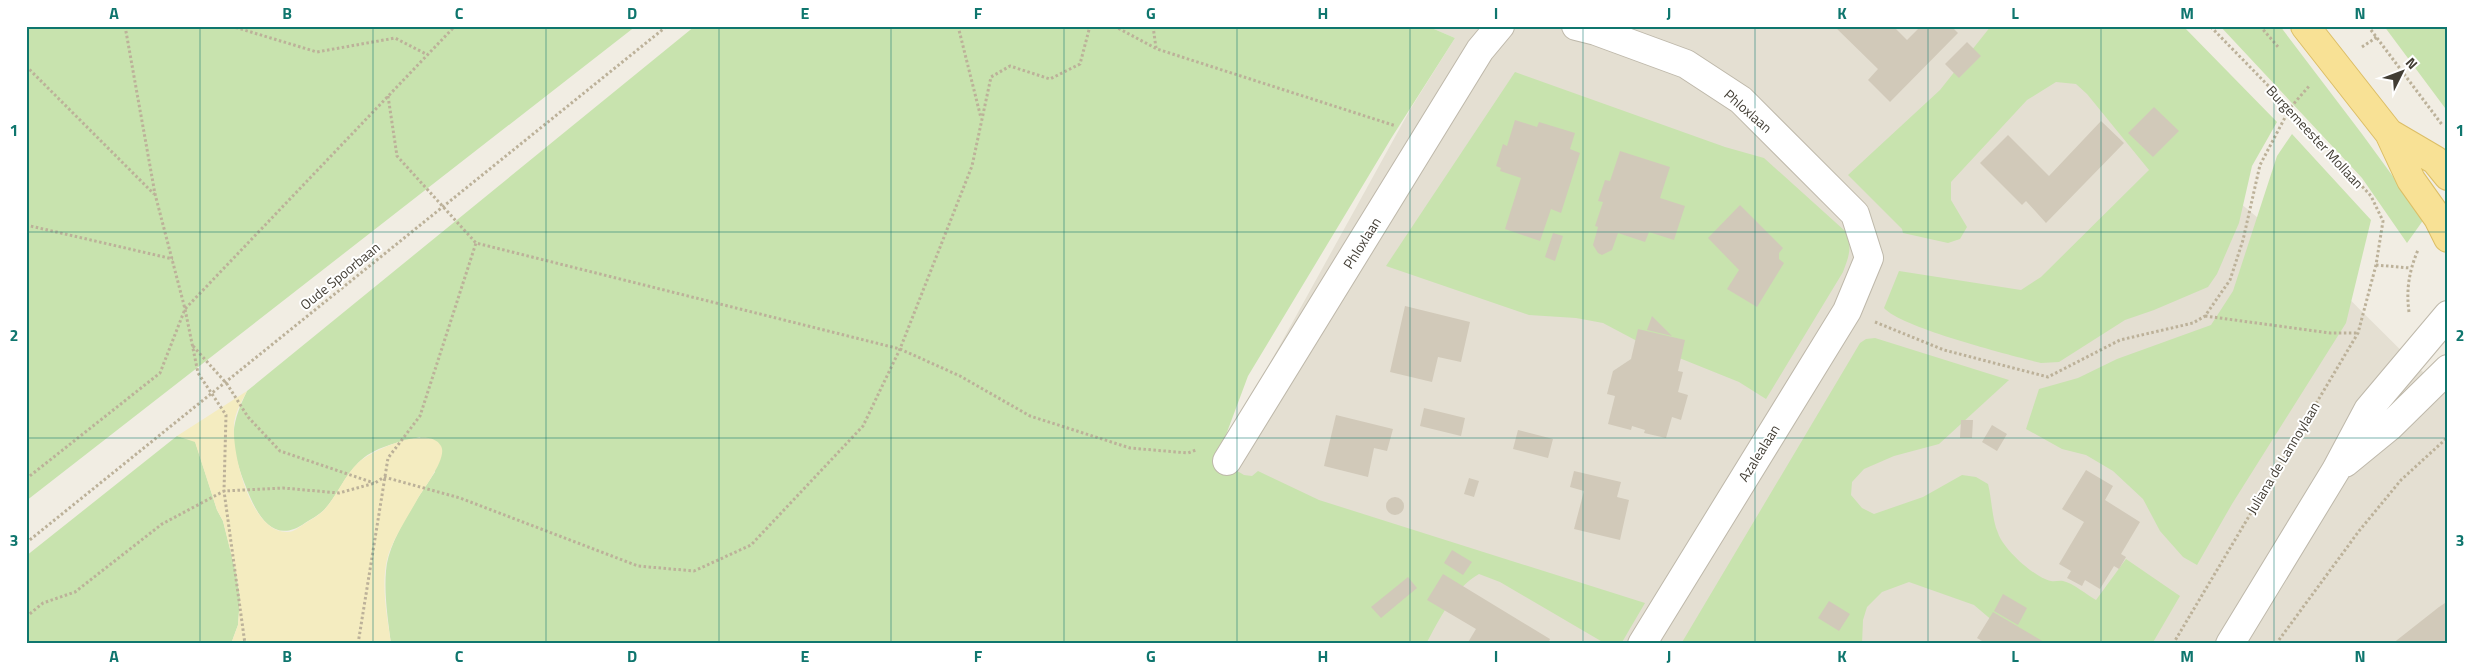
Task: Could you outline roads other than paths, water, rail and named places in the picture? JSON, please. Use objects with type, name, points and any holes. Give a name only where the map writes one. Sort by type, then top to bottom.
[{"type":"main road","points":[[2304,26],[2389,133],[2411,180],[2438,218],[2448,238]]},
{"type":"main road","points":[[2389,133],[2435,160],[2448,176]]},
{"type":"street","name":"Phloxlaan","points":[[1228,461],[1480,50],[1500,26]]},
{"type":"street","name":"Phloxlaan","points":[[1576,26],[1596,31],[1686,64],[1741,100],[1855,214],[1869,258]]},
{"type":"street","name":"Azalealaan","points":[[1642,644],[1847,311],[1869,258]]},
{"type":"street","points":[[2230,644],[2336,470],[2368,410],[2448,315]]},
{"type":"street","points":[[2336,470],[2389,427],[2448,369]]}]
